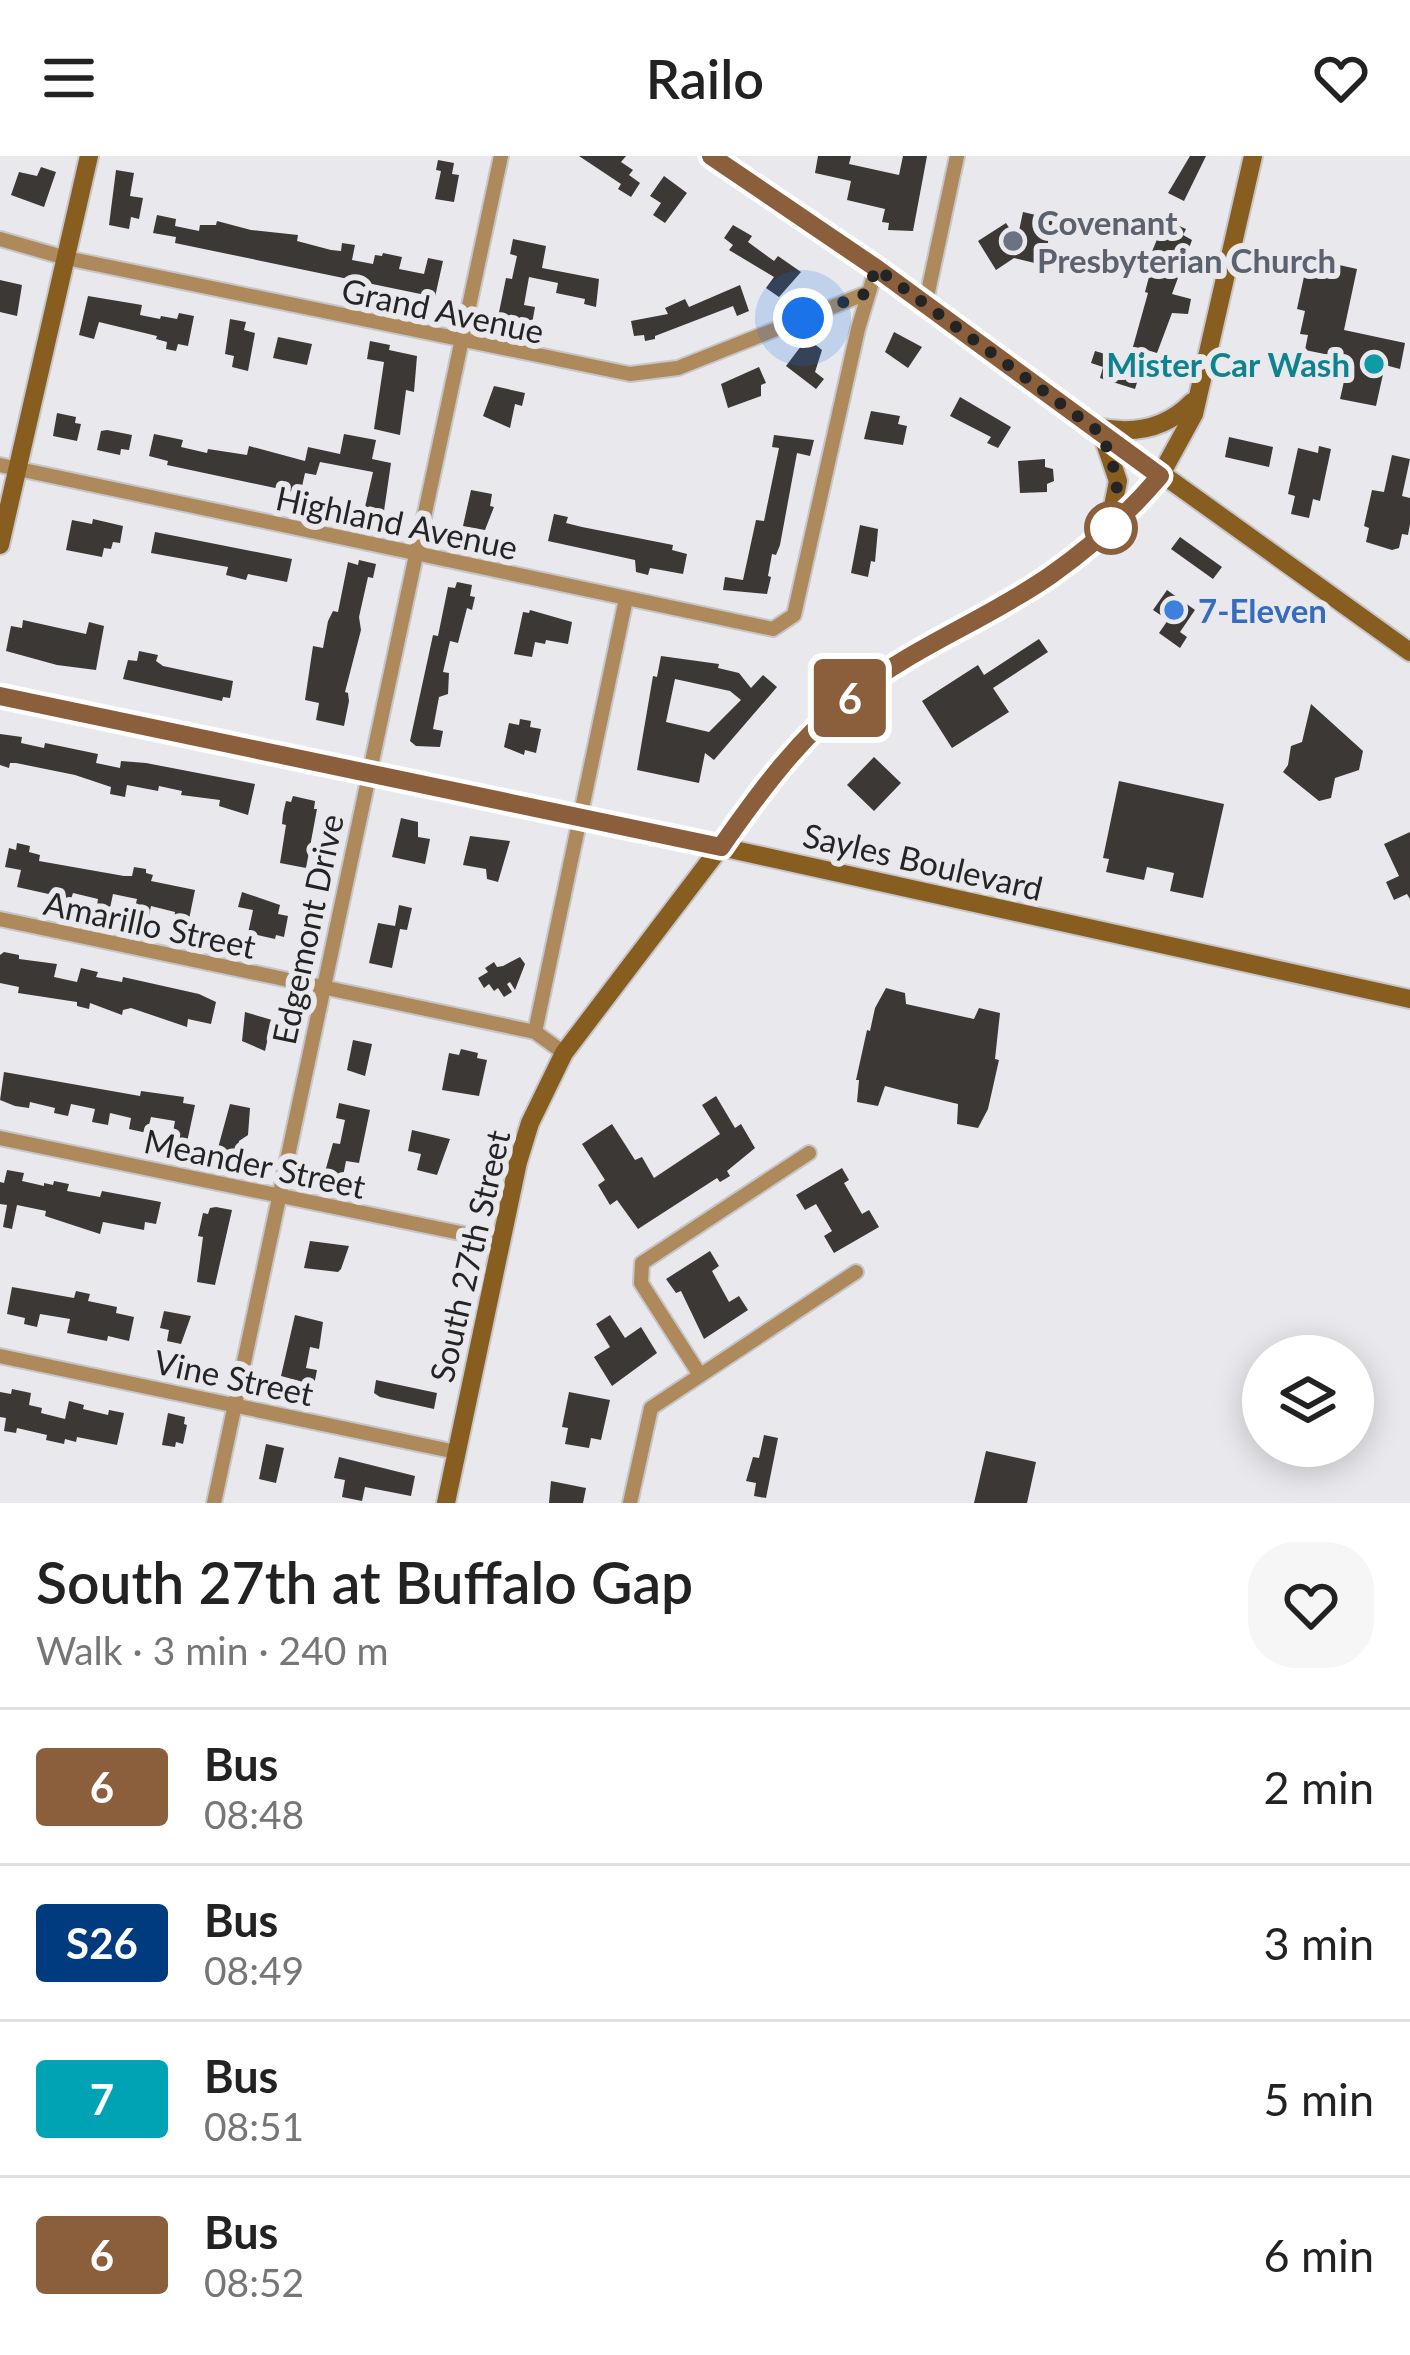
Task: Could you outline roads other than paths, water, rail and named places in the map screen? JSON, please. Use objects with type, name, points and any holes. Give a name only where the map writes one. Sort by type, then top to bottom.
[{"type":"main road","points":[[0,545],[8,466],[89,156]]},
{"type":"main road","points":[[711,156],[876,268],[1410,652]]},
{"type":"main road","name":"South 27th Street","points":[[446,1503],[500,1241],[530,1123],[564,1053],[798,745],[856,693],[918,650],[1048,577],[1108,531],[1160,476],[1194,414],[1253,156]]},
{"type":"main road","points":[[1096,430],[1161,426],[1174,421],[1199,394]]},
{"type":"main road","points":[[1096,430],[1118,481],[1108,531]]},
{"type":"main road","name":"Sayles Boulevard","points":[[0,696],[721,847],[1410,999]]},
{"type":"street","name":"Edgemont Drive","points":[[214,1503],[500,156]]},
{"type":"street","points":[[925,306],[957,156]]},
{"type":"street","name":"Grand Avenue","points":[[0,238],[66,258],[606,372],[656,373],[678,368],[867,293]]},
{"type":"street","points":[[867,293],[876,268]]},
{"type":"street","name":"Highland Avenue","points":[[8,466],[760,628],[783,626],[794,615],[867,293]]},
{"type":"street","points":[[536,1033],[626,599]]},
{"type":"street","name":"Amarillo Street","points":[[0,919],[536,1033],[564,1053]]},
{"type":"street","name":"Meander Street","points":[[0,1138],[500,1241]]},
{"type":"street","points":[[700,1375],[641,1283],[638,1270],[809,1154]]},
{"type":"street","points":[[630,1503],[651,1408],[856,1271]]},
{"type":"street","name":"Vine Street","points":[[0,1356],[456,1452]]},
{"type":"place","name":"Covenant Presbyterian Church","points":[[1013,241]]},
{"type":"place","name":"Mister Car Wash","points":[[1374,364]]},
{"type":"place","name":"7-Eleven","points":[[1174,610]]}]
